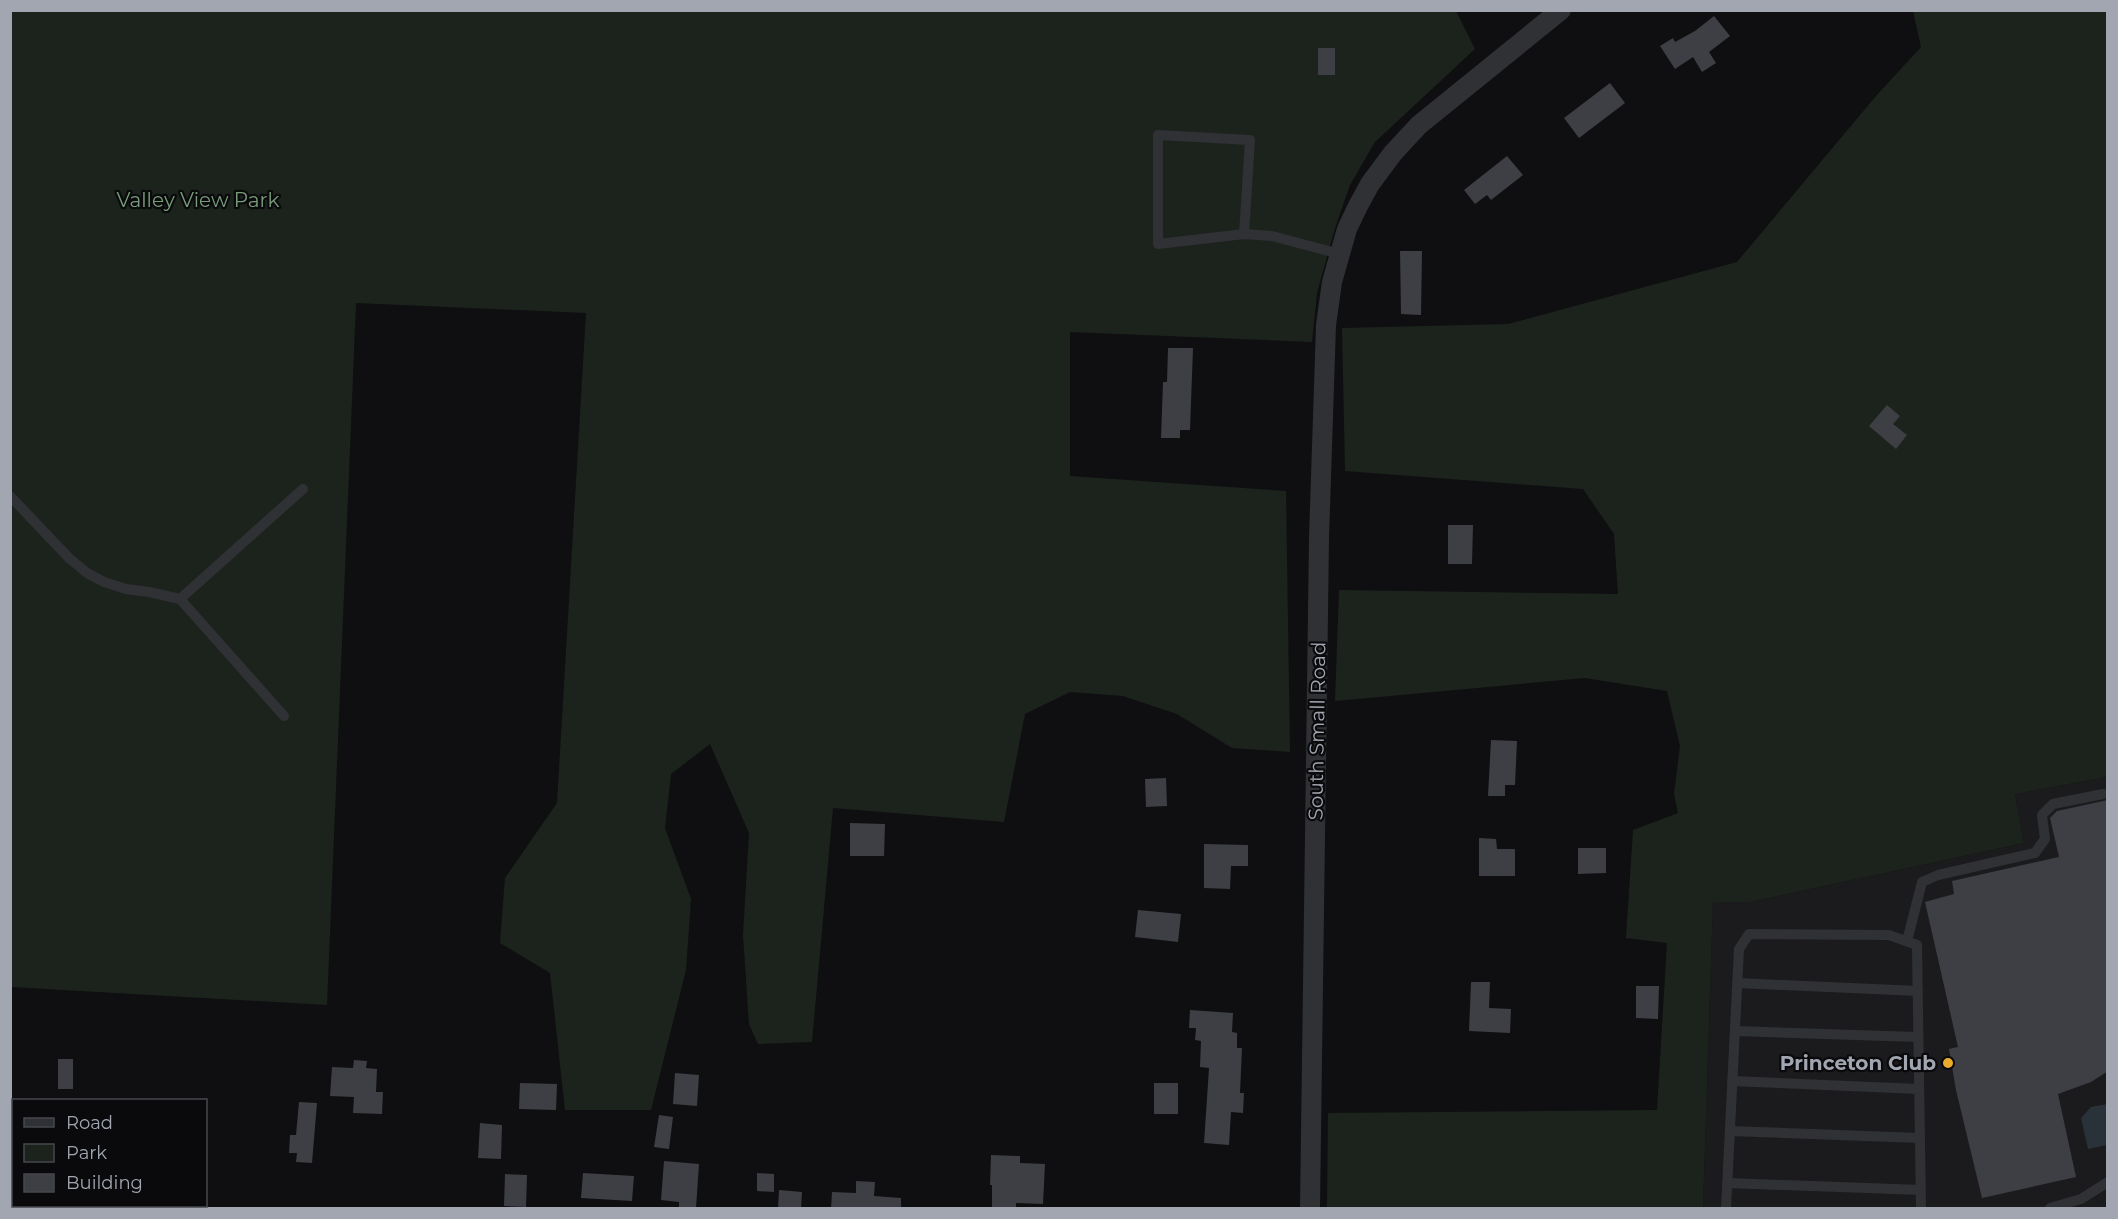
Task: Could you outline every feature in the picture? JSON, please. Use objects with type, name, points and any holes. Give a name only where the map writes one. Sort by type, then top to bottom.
[{"type":"street","name":"South Small Road","points":[[1310,1209],[1320,527],[1326,325],[1332,282],[1347,229],[1370,184],[1393,153],[1419,125],[1561,10]]},
{"type":"lane","points":[[1244,234],[1250,140],[1158,135],[1158,243],[1244,234],[1272,236],[1340,254]]},
{"type":"lane","points":[[180,599],[303,489]]},
{"type":"lane","points":[[10,496],[69,558],[87,573],[126,590],[149,592],[180,599],[284,716]]},
{"type":"lane","points":[[1907,941],[1922,882],[1938,875],[2035,853],[2045,839],[2042,815],[2053,804],[2103,794]]},
{"type":"lane","points":[[1726,1209],[1739,949],[1749,934],[1889,935],[1917,945],[1921,1209]]},
{"type":"lane","points":[[1737,983],[1917,991]]},
{"type":"lane","points":[[1735,1031],[1918,1037]]},
{"type":"lane","points":[[1732,1081],[1919,1089]]},
{"type":"lane","points":[[1730,1131],[1920,1138]]},
{"type":"lane","points":[[2050,1209],[2081,1199],[2108,1182]]},
{"type":"lane","points":[[1727,1183],[1921,1190]]},
{"type":"shaded area","points":[[2107,777],[2107,1208],[1703,1208],[1713,902],[1750,902],[2024,843],[2015,794]]},
{"type":"shaded area","points":[[2107,1104],[2107,1145],[2088,1149],[2081,1118],[2091,1107]]},
{"type":"green space","name":"Valley View Park","points":[[10,11],[1456,11],[1475,49],[1375,142],[1350,185],[1317,293],[1312,342],[1070,332],[1070,476],[1286,491],[1290,752],[1232,748],[1177,714],[1123,696],[1070,692],[1025,714],[1004,822],[833,808],[812,1042],[758,1044],[749,1024],[743,935],[749,833],[710,744],[671,774],[665,828],[691,899],[686,970],[651,1110],[565,1110],[550,973],[500,943],[505,878],[557,803],[586,313],[356,303],[327,1005],[11,987]]},
{"type":"green space","points":[[1913,11],[2107,11],[2107,777],[2015,794],[2024,843],[1750,902],[1713,902],[1703,1208],[1327,1208],[1328,1113],[1657,1110],[1667,943],[1626,938],[1633,830],[1678,813],[1674,794],[1680,746],[1667,691],[1585,678],[1335,701],[1339,590],[1618,594],[1614,534],[1583,489],[1345,471],[1342,328],[1508,324],[1737,262],[1876,96],[1921,47]]},
{"type":"building","points":[[1714,16],[1730,36],[1709,52],[1716,63],[1702,72],[1693,57],[1675,69],[1660,46],[1673,38],[1675,42],[1695,31]]},
{"type":"building","points":[[1318,48],[1335,48],[1335,75],[1318,75]]},
{"type":"building","points":[[1610,83],[1625,103],[1579,138],[1564,118]]},
{"type":"building","points":[[1507,156],[1523,175],[1491,200],[1487,195],[1475,204],[1464,190]]},
{"type":"building","points":[[1400,251],[1422,251],[1421,315],[1401,314]]},
{"type":"building","points":[[1168,348],[1193,348],[1190,430],[1180,430],[1180,438],[1161,438],[1163,382],[1167,382]]},
{"type":"building","points":[[1887,405],[1900,416],[1893,424],[1907,435],[1896,449],[1869,426]]},
{"type":"building","points":[[1448,525],[1473,525],[1472,564],[1448,564]]},
{"type":"building","points":[[1491,740],[1517,741],[1515,785],[1505,785],[1505,796],[1488,796]]},
{"type":"building","points":[[1166,778],[1167,806],[1146,807],[1145,779]]},
{"type":"building","points":[[2108,800],[2108,1071],[2091,1082],[2058,1094],[2076,1177],[1982,1198],[1956,1090],[1949,1049],[1958,1047],[1925,902],[1954,894],[1952,881],[2059,857],[2050,818],[2057,811]]},
{"type":"building","points":[[850,823],[885,824],[884,856],[850,856]]},
{"type":"building","points":[[1479,838],[1496,839],[1497,849],[1515,849],[1515,876],[1479,876]]},
{"type":"building","points":[[1204,844],[1248,845],[1248,866],[1231,866],[1230,889],[1204,888]]},
{"type":"building","points":[[1578,848],[1606,848],[1606,873],[1578,874]]},
{"type":"building","points":[[1138,910],[1181,914],[1178,942],[1135,937]]},
{"type":"building","points":[[1471,982],[1490,982],[1489,1008],[1511,1009],[1510,1033],[1469,1031]]},
{"type":"building","points":[[1636,986],[1659,986],[1658,1019],[1636,1018]]},
{"type":"building","points":[[1190,1010],[1233,1013],[1232,1032],[1237,1033],[1237,1048],[1242,1048],[1240,1093],[1244,1093],[1243,1113],[1231,1112],[1229,1145],[1204,1143],[1209,1068],[1200,1067],[1201,1041],[1195,1040],[1196,1028],[1189,1028]]},
{"type":"building","points":[[58,1059],[73,1059],[73,1089],[58,1089]]},
{"type":"building","points":[[354,1060],[367,1061],[366,1068],[377,1069],[376,1092],[383,1092],[382,1114],[353,1113],[354,1097],[330,1096],[332,1067],[353,1068]]},
{"type":"building","points":[[675,1073],[699,1075],[697,1106],[673,1104]]},
{"type":"building","points":[[520,1083],[557,1084],[556,1110],[519,1109]]},
{"type":"building","points":[[1154,1083],[1178,1083],[1178,1114],[1154,1114]]},
{"type":"building","points":[[299,1102],[317,1103],[312,1163],[296,1162],[297,1153],[289,1153],[290,1135],[296,1135]]},
{"type":"building","points":[[659,1115],[673,1117],[669,1149],[654,1147]]},
{"type":"building","points":[[480,1123],[502,1125],[501,1159],[478,1158]]},
{"type":"building","points":[[991,1155],[1020,1156],[1020,1163],[1045,1164],[1043,1204],[1016,1203],[1016,1209],[992,1209]]},
{"type":"building","points":[[664,1161],[699,1164],[696,1208],[679,1207],[679,1202],[661,1200]]},
{"type":"building","points":[[583,1173],[634,1176],[632,1201],[581,1198]]},
{"type":"building","points":[[757,1173],[774,1174],[774,1192],[757,1191]]},
{"type":"building","points":[[505,1174],[527,1175],[526,1207],[504,1206]]},
{"type":"building","points":[[856,1181],[875,1182],[874,1196],[901,1198],[901,1209],[831,1209],[832,1192],[856,1193]]},
{"type":"building","points":[[779,1190],[802,1192],[801,1209],[778,1209]]},
{"type":"place","name":"Princeton Club","points":[[1948,1063]]}]
